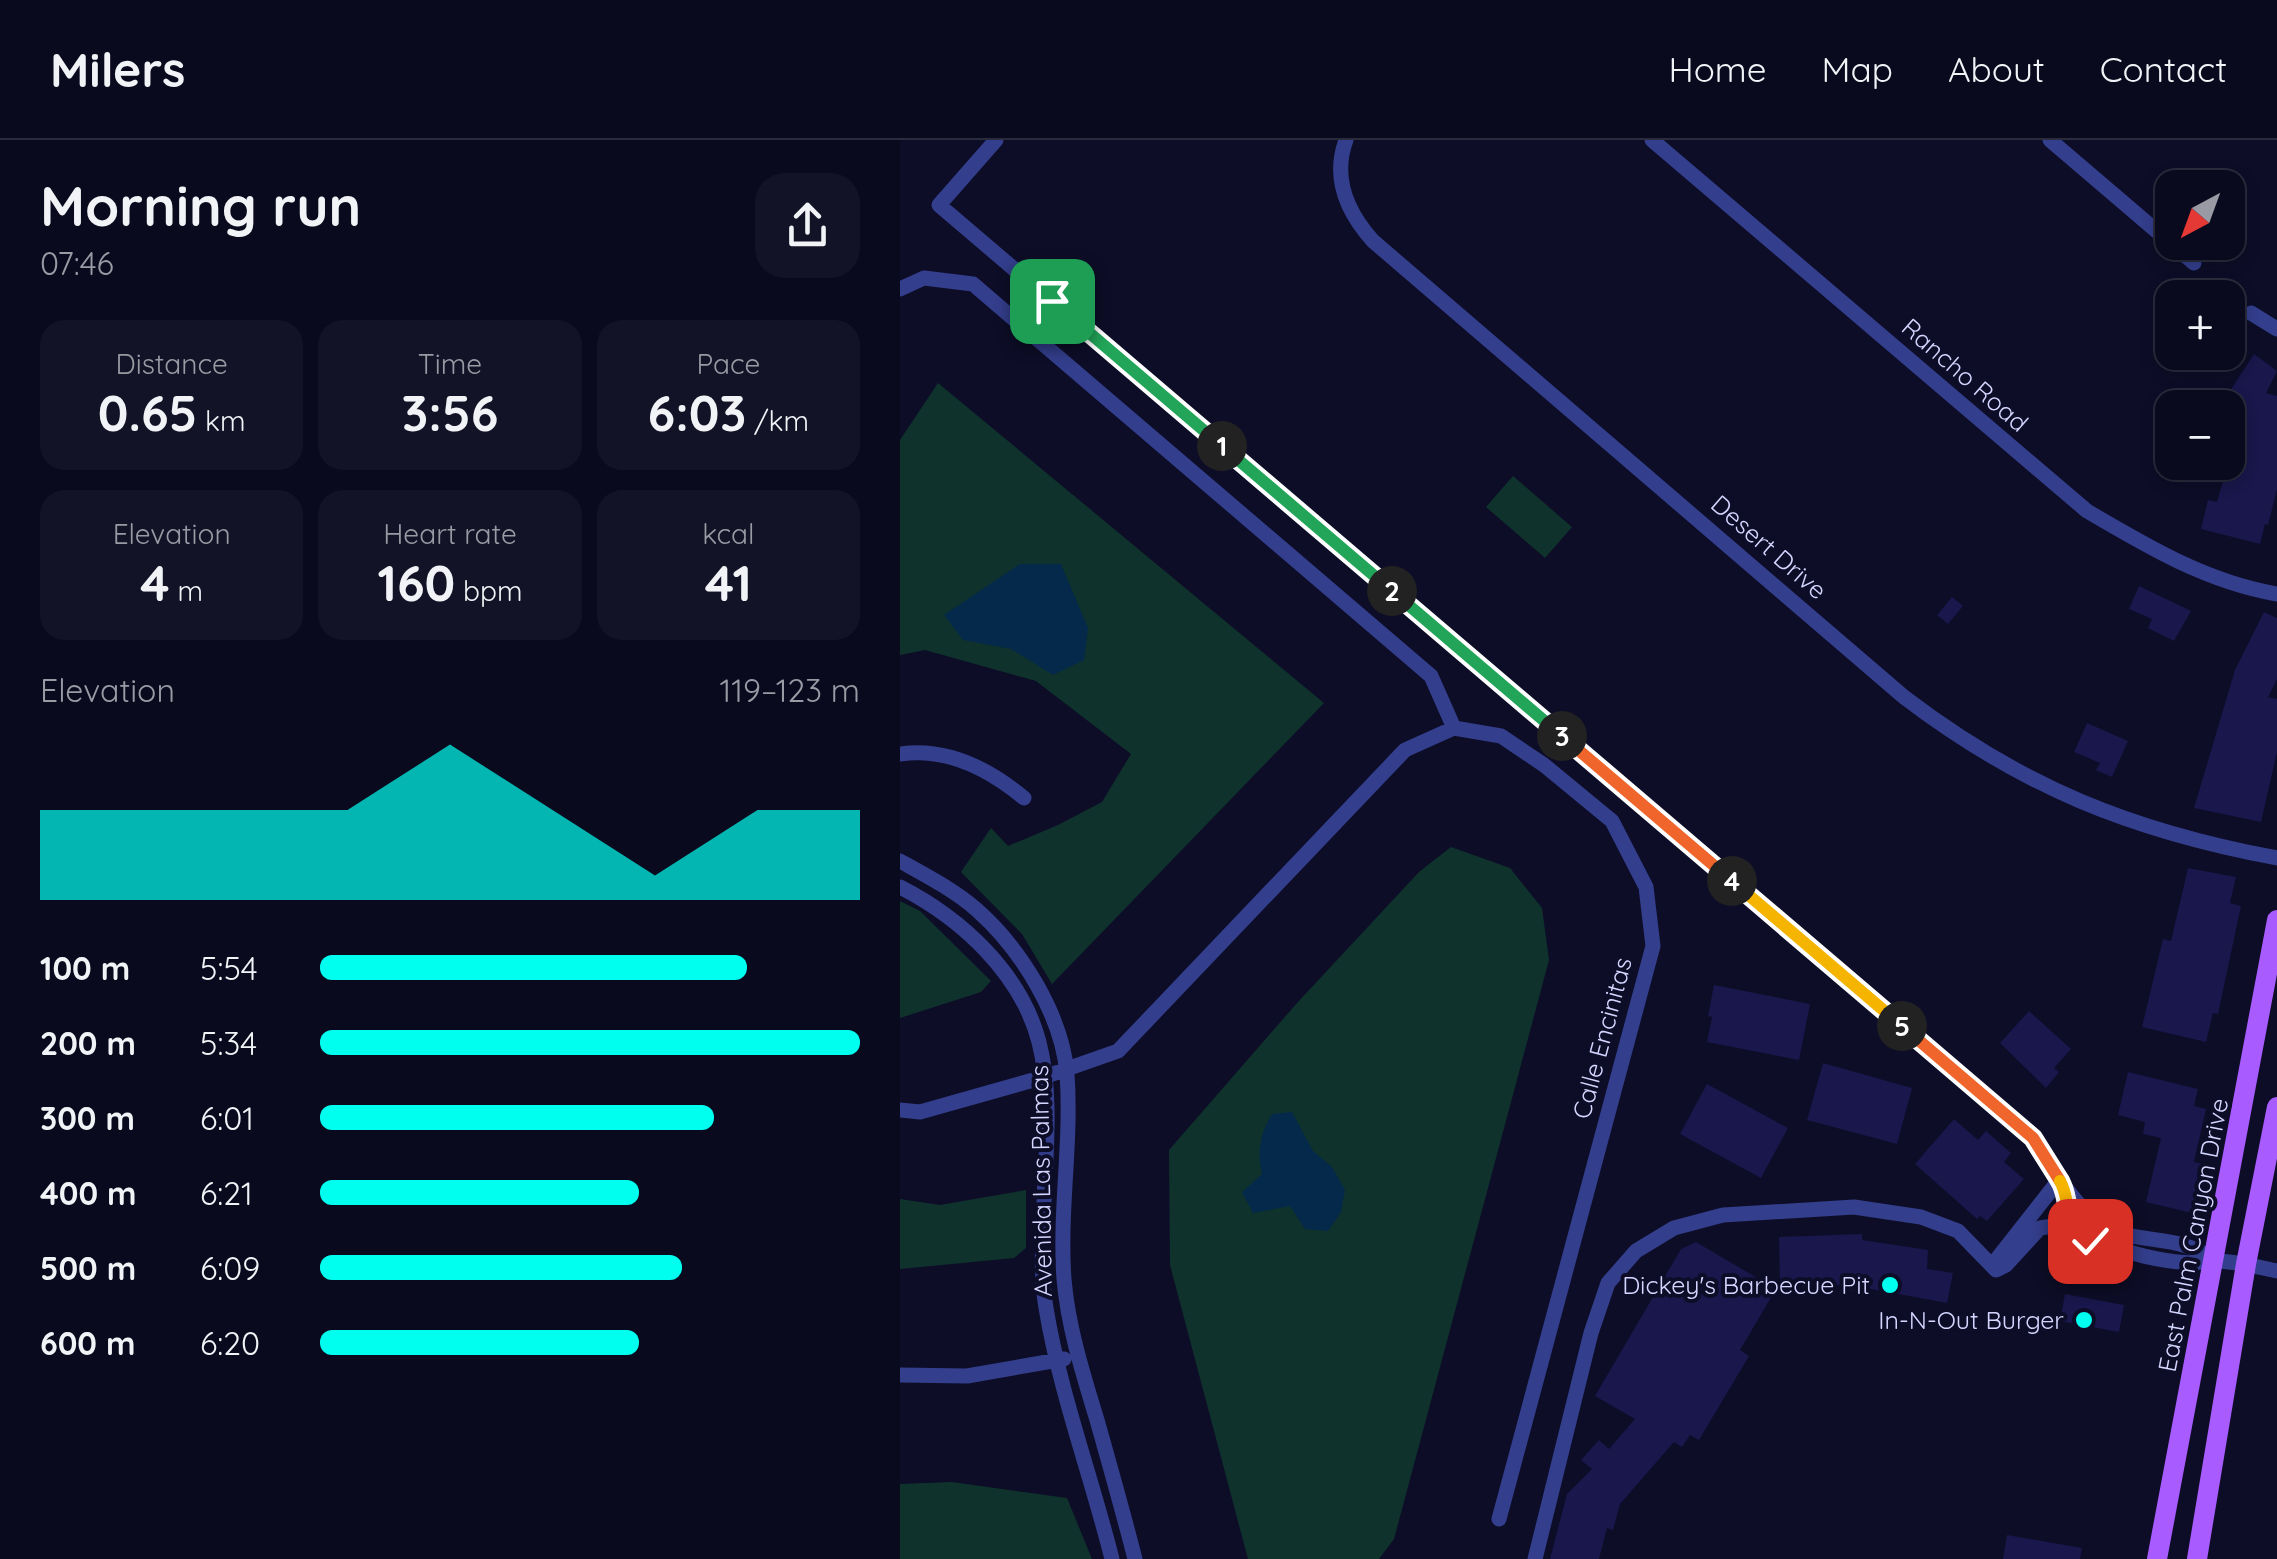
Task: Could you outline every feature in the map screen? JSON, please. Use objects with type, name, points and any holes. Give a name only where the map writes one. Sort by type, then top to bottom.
[{"type":"main road","name":"East Palm Canyon Drive","points":[[2157,1559],[2277,920]]},
{"type":"main road","points":[[2197,1559],[2246,1264],[2277,1107]]},
{"type":"street","points":[[996,140],[939,204],[2033,1138],[2063,1187],[2100,1224],[2114,1232],[2197,1247],[2215,1260]]},
{"type":"street","name":"Desert Drive","points":[[1346,140],[1342,188],[1352,217],[1372,240],[1930,716],[2018,773],[2100,812],[2209,845],[2277,858]]},
{"type":"street","name":"Rancho Road","points":[[1652,140],[2087,512],[2164,556],[2216,579],[2277,594]]},
{"type":"street","points":[[2050,140],[2194,263]]},
{"type":"street","points":[[900,289],[924,278],[973,284],[1432,676],[1454,728],[1405,750],[1118,1052],[920,1112],[900,1110]]},
{"type":"street","points":[[2250,314],[2277,329]]},
{"type":"street","name":"Calle Encinitas","points":[[1454,728],[1502,736],[1612,821],[1646,887],[1653,946],[1498,1519]]},
{"type":"street","points":[[900,754],[927,750],[960,761],[998,777],[1024,798]]},
{"type":"street","name":"Avenida Las Palmas","points":[[900,862],[979,912],[1003,937],[1048,1007],[1066,1069],[1064,1278],[1078,1357],[1135,1559]]},
{"type":"street","name":"Avenida Las Palmas","points":[[900,887],[949,916],[996,962],[1023,1003],[1039,1040],[1047,1117],[1043,1276],[1056,1360],[1112,1559]]},
{"type":"street","points":[[2063,1187],[2066,1206],[2081,1225],[2108,1244]]},
{"type":"street","points":[[1996,1270],[1997,1259],[2063,1187]]},
{"type":"street","points":[[1535,1559],[1591,1333],[1608,1283],[1636,1251],[1674,1228],[1723,1214],[1854,1207],[1921,1217],[1958,1231],[1996,1270]]},
{"type":"street","points":[[1996,1270],[2006,1266],[2040,1228],[2053,1226],[2090,1241],[2190,1263],[2215,1260],[2277,1271]]},
{"type":"street","points":[[900,1375],[967,1376],[1078,1357]]},
{"type":"green space","points":[[938,383],[1324,703],[1052,984],[1022,934],[961,872],[991,828],[1008,846],[1102,802],[1131,754],[1036,681],[925,650],[900,655],[900,440]]},
{"type":"green space","points":[[1513,476],[1572,527],[1545,558],[1486,507]]},
{"type":"green space","points":[[1451,847],[1510,868],[1542,908],[1549,960],[1394,1539],[1379,1559],[1248,1559],[1170,1265],[1169,1150],[1297,1003],[1419,872]]},
{"type":"green space","points":[[900,901],[920,911],[991,981],[981,992],[900,1018]]},
{"type":"green space","points":[[1026,1190],[1026,1248],[1014,1258],[900,1269],[900,1199],[940,1205]]},
{"type":"green space","points":[[952,1482],[1067,1498],[1092,1559],[900,1559],[900,1484]]},
{"type":"water","points":[[1020,564],[1061,564],[1088,628],[1084,660],[1053,675],[1011,649],[963,640],[944,615]]},
{"type":"water","points":[[1292,1112],[1313,1151],[1332,1167],[1345,1190],[1341,1212],[1328,1231],[1305,1229],[1290,1206],[1253,1213],[1242,1192],[1262,1174],[1261,1143],[1272,1114]]},
{"type":"building","points":[[2254,354],[2277,371],[2266,393],[2277,396],[2277,489],[2260,544],[2201,529],[2208,500],[2217,502],[2223,480],[2245,480],[2245,390],[2231,390]]},
{"type":"building","points":[[2139,586],[2191,611],[2174,641],[2148,628],[2152,619],[2129,609]]},
{"type":"building","points":[[1952,597],[1963,606],[1948,624],[1937,615]]},
{"type":"building","points":[[2264,612],[2277,618],[2277,679],[2268,697],[2277,699],[2277,752],[2261,822],[2194,808],[2235,670]]},
{"type":"building","points":[[2087,723],[2128,741],[2112,777],[2096,770],[2100,763],[2074,752]]},
{"type":"building","points":[[2188,868],[2236,877],[2230,903],[2241,906],[2218,1014],[2213,1013],[2206,1042],[2142,1027],[2163,939],[2171,941]]},
{"type":"building","points":[[1714,985],[1810,1004],[1799,1060],[1707,1042]]},
{"type":"building","points":[[2029,1011],[2071,1049],[2054,1068],[2059,1072],[2046,1088],[2000,1043]]},
{"type":"building","points":[[1823,1063],[1912,1088],[1897,1144],[1807,1120]]},
{"type":"building","points":[[2128,1072],[2198,1089],[2194,1106],[2206,1109],[2194,1162],[2204,1164],[2192,1213],[2146,1202],[2161,1138],[2143,1134],[2145,1122],[2118,1115]]},
{"type":"building","points":[[1707,1084],[1788,1128],[1761,1178],[1680,1134]]},
{"type":"building","points":[[1954,1119],[1978,1140],[1986,1131],[2011,1153],[2004,1162],[2024,1179],[1987,1221],[1980,1216],[1977,1219],[1915,1164]]},
{"type":"building","points":[[1862,1234],[1862,1240],[1928,1250],[1927,1269],[1953,1273],[1947,1303],[1866,1288],[1840,1290],[1841,1285],[1780,1285],[1779,1237]]},
{"type":"building","points":[[1696,1242],[1776,1289],[1740,1350],[1749,1356],[1699,1440],[1690,1435],[1682,1447],[1674,1442],[1620,1504],[1613,1530],[1607,1528],[1599,1559],[1550,1559],[1567,1494],[1592,1469],[1581,1460],[1599,1440],[1609,1449],[1635,1419],[1595,1396],[1681,1249]]},
{"type":"building","points":[[2065,1294],[2124,1305],[2119,1332],[2060,1321]]},
{"type":"building","points":[[2007,1535],[2082,1548],[2080,1559],[2003,1559]]},
{"type":"place","name":"Dickey's Barbecue Pit","points":[[1890,1285]]},
{"type":"place","name":"In-N-Out Burger","points":[[2084,1320]]},
{"type":"route","points":[[1052,301],[2033,1138],[2067,1194],[2066,1206],[2092,1235],[2108,1244],[2090,1241]]}]
